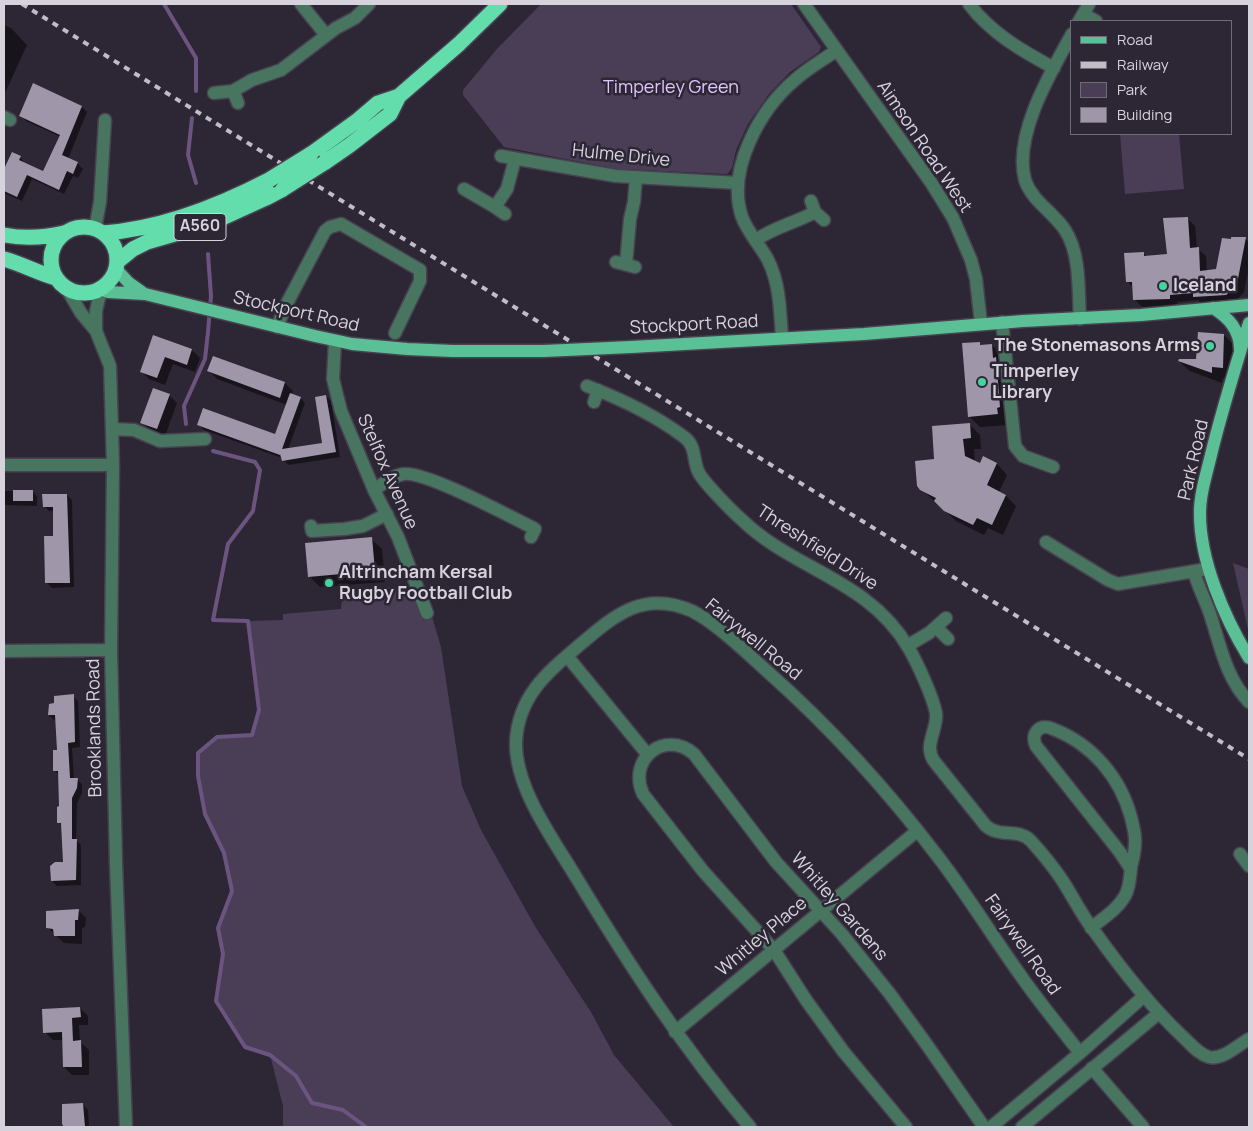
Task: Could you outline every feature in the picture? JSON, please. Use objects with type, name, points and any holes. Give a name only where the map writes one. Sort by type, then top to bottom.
[{"type":"highway","name":"A560","points":[[100,289],[107,284],[116,266],[133,249],[147,242],[209,224],[266,198],[350,145],[390,114],[399,96],[452,50],[500,4]]},
{"type":"highway","name":"A560","points":[[4,235],[29,238],[46,237],[64,233],[76,227],[99,231],[129,231],[188,215],[216,205],[269,180],[311,154],[378,103],[399,96]]},
{"type":"highway","points":[[99,231],[108,237],[115,249],[116,266]]},
{"type":"highway","points":[[64,233],[54,243],[50,257],[50,265],[56,278],[67,289],[76,292],[85,294],[100,289]]},
{"type":"highway","points":[[4,259],[56,278]]},
{"type":"main road","name":"Stockport Road","points":[[116,266],[135,288],[145,294]]},
{"type":"main road","name":"Stockport Road","points":[[100,289],[108,292],[145,294],[335,341],[372,346],[444,351],[544,351],[631,347],[911,330],[1002,322],[1141,315],[1249,305]]},
{"type":"main road","name":"Park Road","points":[[1213,308],[1234,325],[1240,341],[1240,352]]},
{"type":"main road","name":"Park Road","points":[[1249,323],[1215,440],[1202,495],[1201,529],[1208,568],[1229,619],[1249,658]]},
{"type":"street","points":[[301,4],[326,35]]},
{"type":"street","points":[[214,93],[233,91],[252,80],[281,70],[326,35],[355,18],[369,4]]},
{"type":"street","name":"Aimson Road West","points":[[804,4],[932,184],[953,218],[973,269],[981,324]]},
{"type":"street","points":[[969,4],[985,22],[1018,48],[1054,68]]},
{"type":"street","points":[[1084,13],[1094,20]]},
{"type":"street","points":[[1070,38],[1041,93],[1032,115],[1024,147],[1024,173],[1029,189],[1035,198],[1064,228],[1069,238],[1076,257],[1080,319]]},
{"type":"street","points":[[782,338],[780,300],[776,281],[767,259],[743,220],[738,183],[748,144],[769,110],[796,79],[836,50]]},
{"type":"street","points":[[233,91],[238,103]]},
{"type":"street","points":[[99,231],[105,120]]},
{"type":"street","name":"Hulme Drive","points":[[501,156],[607,175],[738,183]]},
{"type":"street","points":[[464,189],[500,210],[515,159]]},
{"type":"street","points":[[626,264],[636,178]]},
{"type":"street","points":[[756,240],[766,232],[805,218],[817,211]]},
{"type":"street","points":[[277,327],[285,307],[325,232],[330,227],[342,224],[420,270],[420,281],[395,333]]},
{"type":"street","name":"Brooklands Road","points":[[67,289],[81,313],[96,331],[110,366],[113,465],[111,650],[116,863],[126,1127]]},
{"type":"street","name":"Brooklands Road","points":[[96,331],[96,310],[100,289]]},
{"type":"street","points":[[1002,322],[1015,446],[1023,456],[1053,467]]},
{"type":"street","name":"Stelfox Avenue","points":[[335,341],[333,367],[336,394],[346,425],[374,490],[398,536],[427,613]]},
{"type":"street","name":"Threshfield Drive","points":[[593,393],[629,404],[688,440],[692,447],[698,473],[741,519],[773,544],[836,579],[862,596],[889,622],[907,646],[922,674],[936,712],[936,725],[930,746],[932,757],[986,826],[997,833],[1019,834],[1030,841],[1059,876],[1092,928],[1159,1014],[1193,1046],[1207,1056],[1220,1056],[1249,1039]]},
{"type":"street","points":[[112,429],[134,430],[160,441],[205,439]]},
{"type":"street","points":[[4,465],[113,465]]},
{"type":"street","points":[[374,490],[396,476],[413,474],[436,482],[536,528],[531,537]]},
{"type":"street","points":[[311,526],[312,532],[363,526],[387,514]]},
{"type":"street","points":[[1046,542],[1108,580],[1118,584],[1208,568]]},
{"type":"street","points":[[1194,570],[1210,612],[1228,671],[1235,686],[1249,702]]},
{"type":"street","name":"Fairywell Road","points":[[750,1127],[717,1088],[675,1032],[628,962],[569,866],[529,796],[521,777],[517,758],[516,742],[519,724],[523,710],[537,684],[549,671],[611,619],[632,608],[647,604],[664,604],[691,610],[709,622],[802,703],[844,747],[917,830],[955,880],[1039,1001],[1080,1053]]},
{"type":"street","points":[[907,646],[946,618]]},
{"type":"street","points":[[936,627],[948,639]]},
{"type":"street","points":[[4,651],[111,650]]},
{"type":"street","points":[[567,656],[648,755],[643,762],[639,776],[639,783],[644,794],[698,865],[774,950],[806,1000],[843,1051],[906,1127]]},
{"type":"street","points":[[1092,928],[1115,909],[1125,897],[1130,884],[1135,844],[1134,830],[1126,801],[1116,780],[1100,760],[1071,737],[1044,726],[1037,729],[1033,741],[1036,746],[1119,850],[1131,869]]},
{"type":"street","name":"Whitley Gardens","points":[[648,755],[660,747],[670,745],[682,747],[694,754],[776,862],[857,953],[896,1001],[984,1127]]},
{"type":"street","name":"Whitley Place","points":[[675,1032],[917,830]]},
{"type":"street","points":[[1240,854],[1249,866]]},
{"type":"street","points":[[991,1127],[1080,1053],[1144,996]]},
{"type":"street","points":[[1022,1127],[1159,1014]]},
{"type":"street","points":[[1091,1043],[1104,1059]]},
{"type":"street","points":[[1068,1063],[1081,1078]]},
{"type":"street","points":[[1092,1068],[1143,1127]]},
{"type":"green space","name":"Timperley Green","points":[[541,4],[791,4],[821,47],[819,52],[790,72],[769,94],[748,124],[736,150],[732,168],[727,174],[617,169],[504,147],[463,95],[463,90],[496,50]]},
{"type":"green space","points":[[1120,135],[1179,135],[1184,189],[1125,194]]},
{"type":"green space","points":[[1233,563],[1249,569],[1249,634]]},
{"type":"green space","points":[[404,587],[409,599],[428,603],[441,647],[462,786],[481,830],[536,928],[591,1012],[614,1055],[674,1127],[283,1127],[283,1106],[270,1055],[245,1047],[216,1001],[223,954],[218,928],[232,891],[224,853],[205,814],[198,776],[198,753],[217,737],[252,735],[259,710],[248,621],[283,620],[283,614],[341,609],[343,588]]},
{"type":"building","points":[[33,83],[82,106],[62,155],[78,162],[73,174],[67,171],[59,190],[27,175],[17,197],[4,191],[4,169],[12,152],[21,156],[19,160],[43,171],[60,135],[19,116]]},
{"type":"building","points":[[1188,217],[1190,248],[1199,247],[1200,271],[1216,269],[1222,238],[1246,237],[1237,284],[1226,295],[1193,297],[1193,293],[1170,295],[1170,299],[1133,300],[1132,282],[1126,282],[1124,253],[1144,252],[1144,256],[1167,254],[1163,218]]},
{"type":"building","name":"The Stonemasons Arms","points":[[1198,332],[1224,334],[1223,368],[1212,367],[1212,373],[1178,361],[1179,359],[1196,359]]},
{"type":"building","points":[[153,335],[192,349],[187,365],[165,357],[157,378],[140,372]]},
{"type":"building","name":"Timperley Library","points":[[980,342],[980,345],[992,344],[993,358],[996,357],[1000,407],[997,408],[998,414],[968,417],[962,343]]},
{"type":"building","points":[[213,356],[285,382],[280,398],[207,371]]},
{"type":"building","points":[[153,388],[170,394],[157,429],[140,423]]},
{"type":"building","points":[[290,393],[301,397],[282,449],[322,443],[315,397],[326,395],[336,452],[282,461],[280,454],[197,425],[203,408],[275,434]]},
{"type":"building","points":[[970,423],[971,438],[963,439],[965,456],[980,463],[983,456],[997,463],[987,485],[1006,495],[992,525],[977,518],[973,525],[944,511],[934,501],[936,498],[920,490],[917,486],[915,461],[934,459],[932,426]]},
{"type":"building","points":[[13,490],[33,490],[33,501],[13,501]]},
{"type":"building","points":[[42,494],[67,494],[70,583],[45,583],[44,536],[53,536],[53,507],[43,507]]},
{"type":"building","name":"Altrincham Kersal Rugby Football Club","points":[[372,537],[375,571],[308,577],[305,543]]},
{"type":"building","points":[[74,694],[75,742],[68,743],[70,778],[78,778],[77,788],[72,798],[72,839],[77,839],[76,880],[51,881],[50,866],[55,862],[63,862],[61,823],[57,823],[57,807],[59,806],[58,771],[53,771],[53,750],[57,750],[55,715],[48,715],[49,704],[54,703],[54,696]]},
{"type":"building","points":[[79,909],[78,920],[75,920],[75,936],[54,936],[53,929],[46,928],[46,911]]},
{"type":"building","points":[[80,1007],[81,1017],[72,1018],[73,1041],[81,1040],[82,1067],[63,1067],[62,1032],[43,1033],[42,1009]]},
{"type":"building","points":[[83,1103],[85,1127],[64,1127],[62,1124],[62,1104]]},
{"type":"waterway","points":[[164,4],[196,58],[196,91]]},
{"type":"waterway","points":[[192,118],[188,155],[196,183]]},
{"type":"waterway","points":[[186,424],[184,406],[205,359],[211,296],[208,254]]},
{"type":"waterway","points":[[213,451],[255,462],[260,470],[253,511],[228,544],[213,620],[248,621],[259,710],[252,735],[217,737],[198,753],[198,776],[205,814],[224,853],[232,891],[218,928],[223,954],[216,1001],[245,1047],[270,1055],[296,1076],[312,1103],[343,1110],[366,1127]]},
{"type":"railway","points":[[22,4],[1249,759]]},
{"type":"place","name":"Iceland","points":[[1163,286]]},
{"type":"place","name":"The Stonemasons Arms","points":[[1210,346]]},
{"type":"place","name":"Timperley Library","points":[[982,382]]},
{"type":"place","name":"Altrincham Kersal Rugby Football Club","points":[[329,583]]}]
